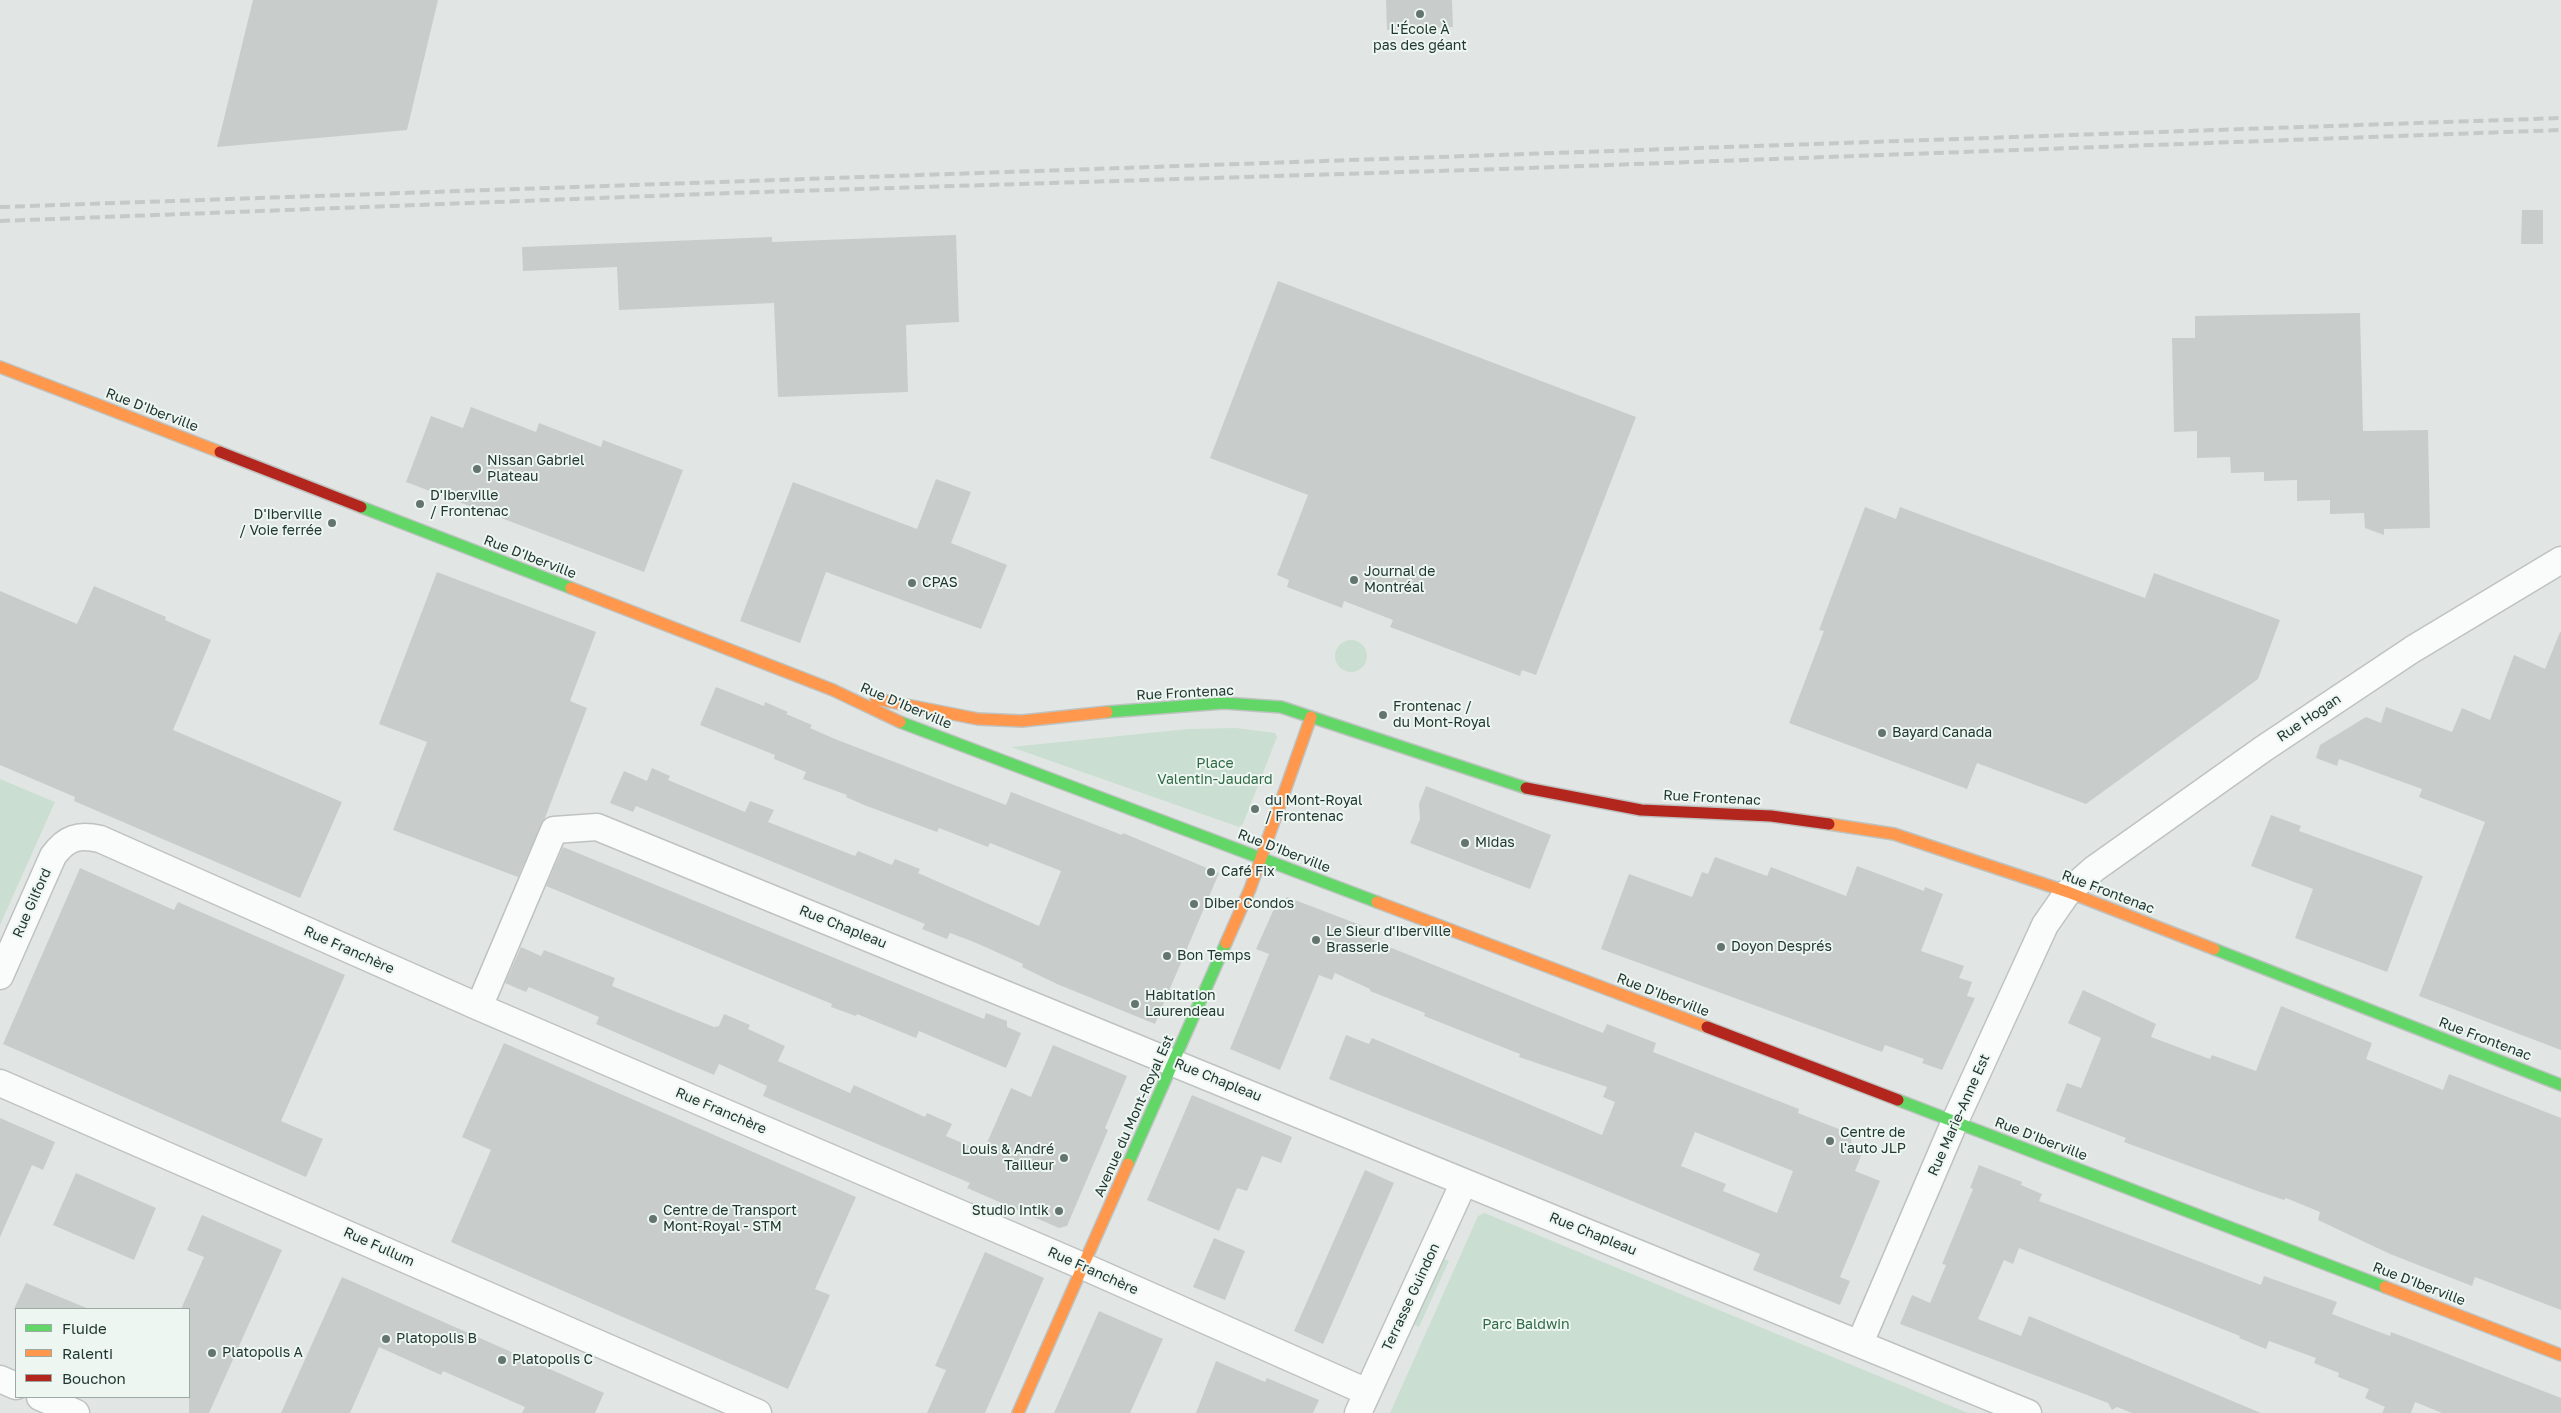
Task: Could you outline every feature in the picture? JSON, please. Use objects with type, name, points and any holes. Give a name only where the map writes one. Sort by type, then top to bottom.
[{"type":"main road","name":"Rue D'Iberville","points":[[0,366],[833,690],[882,715],[1955,1121],[2561,1355]]},
{"type":"main road","name":"Rue Frontenac","points":[[833,690],[978,719],[1032,720],[1171,706],[1224,703],[1281,707],[1530,789],[1641,810],[1772,816],[1894,834],[2068,892],[2561,1085]]},
{"type":"main road","name":"Avenue du Mont-Royal Est","points":[[1018,1413],[1262,860],[1311,717]]},
{"type":"street","name":"Rue Hogan","points":[[2068,892],[2094,869],[2271,744],[2413,649],[2561,560]]},
{"type":"street","name":"Rue Chapleau","points":[[479,1007],[554,830],[597,827],[2028,1413]]},
{"type":"street","name":"Rue Franchère","points":[[74,837],[86,836],[100,839],[479,1007],[1084,1267],[1362,1403]]},
{"type":"street","name":"Rue Gilford","points":[[0,976],[53,856],[62,844],[74,837]]},
{"type":"street","name":"Rue Marie-Anne Est","points":[[1860,1343],[1955,1121],[2045,925],[2068,892]]},
{"type":"street","name":"Rue Fullum","points":[[0,1083],[758,1413]]},
{"type":"street","name":"Terrasse Guindon","points":[[1362,1403],[1464,1182]]},
{"type":"street","points":[[0,1379],[15,1386]]},
{"type":"street","points":[[42,1398],[76,1413]]},
{"type":"green space","points":[[1351,640],[1357,641],[1362,645],[1366,650],[1366,662],[1362,667],[1357,671],[1351,672],[1345,671],[1340,667],[1336,662],[1335,656],[1336,650],[1340,645],[1345,641]]},
{"type":"green space","name":"Place Valentin-Jaudard","points":[[1236,728],[1275,733],[1277,737],[1243,824],[1239,827],[1011,747],[1188,729]]},
{"type":"green space","points":[[0,779],[55,802],[0,925]]},
{"type":"green space","name":"Parc Baldwin","points":[[1484,1213],[1968,1413],[1390,1413],[1478,1216]]},
{"type":"green space","points":[[1440,1257],[1449,1261],[1419,1327],[1411,1323]]},
{"type":"building","points":[[253,0],[438,0],[407,130],[217,147]]},
{"type":"building","name":"L'École À pas des géant","points":[[1386,0],[1452,0],[1453,27],[1387,30]]},
{"type":"building","points":[[2522,210],[2543,210],[2543,244],[2521,244]]},
{"type":"building","points":[[956,235],[959,322],[906,325],[908,392],[778,397],[774,303],[619,310],[617,267],[523,271],[522,247],[772,237],[772,242]]},
{"type":"building","points":[[1278,281],[1636,417],[1536,675],[1522,670],[1520,676],[1390,627],[1393,620],[1344,601],[1342,608],[1287,587],[1289,580],[1277,575],[1308,495],[1210,458]]},
{"type":"building","points":[[2360,313],[2363,431],[2428,430],[2430,528],[2384,529],[2384,535],[2365,528],[2364,513],[2330,514],[2330,500],[2297,501],[2297,480],[2264,481],[2264,472],[2231,473],[2230,457],[2197,458],[2197,431],[2174,432],[2172,338],[2195,338],[2195,316]]},
{"type":"building","points":[[471,407],[536,432],[539,423],[601,447],[603,440],[683,470],[644,572],[406,482],[431,416],[463,428]]},
{"type":"building","points":[[936,479],[971,492],[951,543],[1007,565],[981,629],[826,572],[800,643],[740,621],[793,482],[917,529]]},
{"type":"building","points":[[1865,507],[1896,519],[1900,507],[2145,598],[2154,573],[2280,620],[2258,679],[2086,804],[1977,763],[1967,789],[1789,723],[1824,631],[1819,630]]},
{"type":"building","points":[[437,572],[596,632],[570,701],[587,708],[545,818],[518,877],[393,830],[427,742],[379,724]]},
{"type":"building","points":[[94,586],[166,617],[165,620],[211,640],[173,730],[342,802],[300,898],[74,801],[75,797],[0,765],[0,591],[77,624]]},
{"type":"building","points":[[2560,632],[2561,1050],[2419,996],[2485,822],[2419,797],[2422,789],[2339,759],[2337,766],[2316,758],[2320,745],[2366,717],[2381,723],[2386,707],[2452,732],[2462,708],[2490,720],[2514,655],[2545,669]]},
{"type":"building","points":[[716,687],[764,706],[765,702],[788,712],[786,714],[812,725],[810,728],[835,739],[1006,805],[1011,792],[1122,835],[1123,833],[1219,873],[1155,1024],[1057,984],[1022,967],[1023,964],[974,942],[950,933],[947,939],[922,929],[925,924],[636,806],[633,812],[610,803],[624,771],[647,781],[652,768],[670,776],[668,780],[745,812],[750,801],[774,810],[768,822],[855,856],[858,851],[892,865],[895,859],[920,869],[918,873],[1039,926],[1061,871],[990,843],[988,847],[939,828],[937,832],[864,805],[846,797],[847,795],[803,779],[806,772],[774,759],[775,755],[700,725]]},
{"type":"building","points":[[1426,786],[1551,835],[1530,889],[1410,843],[1420,819],[1419,804]]},
{"type":"building","points":[[2271,815],[2301,826],[2299,831],[2423,876],[2387,972],[2295,938],[2313,889],[2251,866]]},
{"type":"building","points":[[563,847],[984,1019],[986,1013],[1007,1021],[1007,1027],[1021,1033],[1006,1068],[919,1031],[916,1038],[857,1014],[856,1016],[831,1007],[832,1004],[546,886]]},
{"type":"building","points":[[1715,857],[1767,876],[1771,867],[1846,896],[1857,866],[1924,891],[1925,887],[1943,894],[1921,951],[1964,966],[1959,978],[1972,982],[1967,996],[1975,998],[1942,1070],[1922,1063],[1924,1059],[1885,1045],[1882,1052],[1601,949],[1629,874],[1692,897],[1702,872],[1708,874]]},
{"type":"building","points":[[80,868],[174,910],[178,902],[345,975],[281,1121],[323,1139],[306,1177],[3,1044]]},
{"type":"building","points":[[1287,897],[1376,931],[1372,940],[1603,1033],[1607,1024],[1656,1043],[1653,1052],[1799,1109],[1798,1113],[1849,1133],[1853,1147],[1863,1151],[1855,1171],[1880,1181],[1840,1277],[1850,1281],[1840,1305],[1753,1270],[1760,1254],[1501,1147],[1329,1079],[1346,1035],[1369,1044],[1372,1038],[1602,1135],[1615,1102],[1603,1097],[1607,1087],[1519,1057],[1520,1054],[1424,1016],[1425,1013],[1370,991],[1370,989],[1335,973],[1332,980],[1319,975],[1280,1070],[1230,1049],[1269,954],[1256,949],[1278,900],[1284,901]],"holes":[[[1695,1132],[1793,1171],[1777,1213],[1723,1191],[1726,1184],[1681,1166]]]},
{"type":"building","points":[[521,947],[541,956],[544,950],[615,978],[612,986],[714,1027],[719,1026],[724,1014],[750,1025],[748,1029],[785,1046],[778,1061],[850,1093],[854,1085],[925,1117],[927,1113],[952,1124],[946,1136],[983,1152],[1011,1088],[1031,1097],[1053,1045],[1127,1076],[1105,1128],[1108,1130],[1067,1226],[1059,1228],[967,1188],[970,1183],[763,1096],[767,1086],[719,1064],[714,1075],[596,1024],[599,1017],[529,987],[526,992],[505,983]]},
{"type":"building","points":[[2083,990],[2156,1024],[2151,1037],[2210,1059],[2212,1055],[2256,1071],[2281,1006],[2372,1043],[2366,1059],[2443,1090],[2449,1074],[2561,1118],[2561,1310],[2475,1277],[2472,1286],[2390,1254],[2318,1220],[2320,1212],[2286,1198],[2284,1200],[2260,1192],[2124,1142],[2126,1138],[2056,1111],[2067,1083],[2081,1088],[2101,1038],[2068,1023]]},
{"type":"building","name":"Centre de Transport Mont-Royal - STM","points":[[504,1043],[856,1197],[815,1289],[830,1295],[788,1389],[451,1242],[491,1150],[462,1137]]},
{"type":"building","points":[[1192,1095],[1292,1137],[1281,1163],[1262,1156],[1247,1191],[1237,1188],[1219,1231],[1147,1200]]},
{"type":"building","points":[[0,1118],[55,1142],[43,1170],[32,1165],[0,1237]]},
{"type":"building","points":[[1979,1165],[2022,1182],[2021,1185],[2042,1194],[2039,1201],[2261,1285],[2264,1276],[2337,1302],[2332,1314],[2390,1336],[2391,1332],[2561,1398],[2561,1413],[2442,1413],[2415,1402],[2411,1413],[2382,1413],[2385,1407],[2365,1398],[2369,1389],[2338,1377],[2339,1373],[2314,1363],[2316,1358],[2269,1341],[2266,1349],[2239,1338],[2240,1336],[2019,1248],[2013,1264],[2004,1260],[1978,1319],[2021,1336],[2029,1316],[2261,1413],[2132,1413],[2117,1407],[2112,1410],[2108,1403],[1900,1324],[1912,1295],[1930,1303],[1946,1265],[1942,1264],[1973,1189],[1970,1188]]},
{"type":"building","points":[[1365,1170],[1394,1183],[1323,1344],[1294,1331]]},
{"type":"building","points":[[76,1173],[156,1208],[134,1260],[53,1225]]},
{"type":"building","name":"Platopolis A","points":[[202,1215],[282,1250],[209,1413],[189,1413],[190,1308],[181,1308],[204,1257],[187,1250]]},
{"type":"building","points":[[1214,1238],[1245,1251],[1225,1300],[1193,1287]]},
{"type":"building","points":[[985,1252],[1044,1278],[985,1413],[927,1413],[946,1370],[935,1366]]},
{"type":"building","name":"Platopolis B","points":[[342,1277],[604,1393],[595,1413],[522,1413],[525,1407],[443,1371],[441,1375],[379,1347],[350,1413],[281,1413]]},
{"type":"building","points":[[26,1283],[87,1308],[15,1308]]},
{"type":"building","points":[[1099,1311],[1163,1339],[1130,1413],[1054,1413]]},
{"type":"building","points":[[1216,1361],[1265,1382],[1267,1378],[1319,1400],[1313,1413],[1196,1413]]},
{"type":"railway","points":[[0,207],[2561,118]]},
{"type":"railway","points":[[0,221],[730,193],[1501,169],[2561,130]]},
{"type":"traffic: fast","points":[[361,507],[571,588]]},
{"type":"traffic: fast","points":[[1107,712],[1224,703],[1281,707],[1526,788]]},
{"type":"traffic: fast","points":[[900,722],[1377,902]]},
{"type":"traffic: fast","points":[[1128,1164],[1226,943]]},
{"type":"traffic: fast","points":[[2214,949],[2561,1085]]},
{"type":"traffic: fast","points":[[1898,1100],[2385,1287]]},
{"type":"traffic: slow","points":[[0,367],[220,452]]},
{"type":"traffic: slow","points":[[571,588],[833,690],[900,722]]},
{"type":"traffic: slow","points":[[876,699],[978,719],[1022,721],[1107,712]]},
{"type":"traffic: slow","points":[[1226,943],[1250,889],[1311,717]]},
{"type":"traffic: slow","points":[[1829,824],[1894,834],[2068,892],[2214,949]]},
{"type":"traffic: slow","points":[[1377,902],[1707,1027]]},
{"type":"traffic: slow","points":[[1018,1413],[1128,1164]]},
{"type":"traffic: slow","points":[[2385,1287],[2561,1355]]},
{"type":"traffic: jam","points":[[220,452],[361,507]]},
{"type":"traffic: jam","points":[[1526,788],[1641,810],[1771,816],[1829,824]]},
{"type":"traffic: jam","points":[[1707,1027],[1898,1100]]},
{"type":"place","name":"L'École À pas des géant","points":[[1420,14]]},
{"type":"place","name":"Nissan Gabriel Plateau","points":[[477,469]]},
{"type":"place","name":"D'Iberville / Frontenac","points":[[420,504]]},
{"type":"place","name":"D'Iberville / Voie ferrée","points":[[332,523]]},
{"type":"place","name":"Journal de Montréal","points":[[1354,580]]},
{"type":"place","name":"CPAS","points":[[912,583]]},
{"type":"place","name":"Frontenac / du Mont-Royal","points":[[1383,715]]},
{"type":"place","name":"Bayard Canada","points":[[1882,733]]},
{"type":"place","name":"du Mont-Royal / Frontenac","points":[[1255,809]]},
{"type":"place","name":"Midas","points":[[1465,843]]},
{"type":"place","name":"Café Fix","points":[[1211,872]]},
{"type":"place","name":"Diber Condos","points":[[1194,904]]},
{"type":"place","name":"Le Sieur d'Iberville Brasserie","points":[[1316,940]]},
{"type":"place","name":"Doyon Després","points":[[1721,947]]},
{"type":"place","name":"Bon Temps","points":[[1167,956]]},
{"type":"place","name":"Habitation Laurendeau","points":[[1135,1004]]},
{"type":"place","name":"Centre de l'auto JLP","points":[[1830,1141]]},
{"type":"place","name":"Louis & André Tailleur","points":[[1064,1158]]},
{"type":"place","name":"Studio Intik","points":[[1059,1211]]},
{"type":"place","name":"Centre de Transport Mont-Royal - STM","points":[[653,1219]]},
{"type":"place","name":"Platopolis B","points":[[386,1339]]},
{"type":"place","name":"Platopolis A","points":[[212,1353]]},
{"type":"place","name":"Platopolis C","points":[[502,1360]]}]
